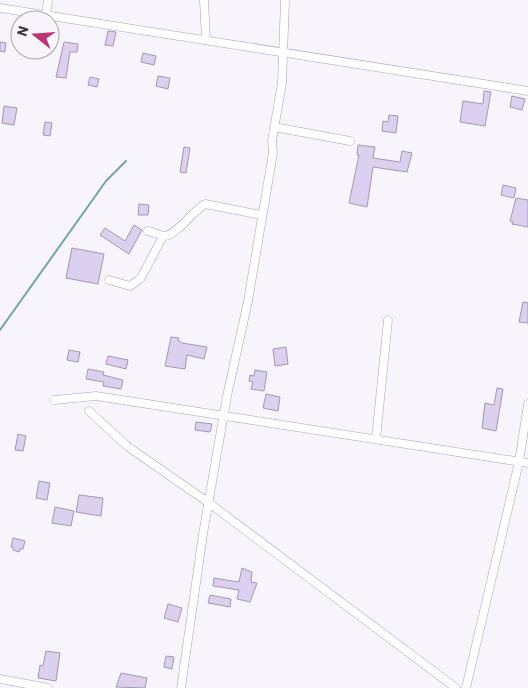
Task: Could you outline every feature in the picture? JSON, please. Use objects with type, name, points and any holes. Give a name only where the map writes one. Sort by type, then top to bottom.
[{"type":"street","points":[[204,0],[206,40]]},
{"type":"street","points":[[181,688],[209,503],[224,416],[243,329],[273,153],[274,126],[282,83],[285,0]]},
{"type":"street","points":[[0,8],[13,10]]},
{"type":"street","points":[[60,17],[528,91]]},
{"type":"street","points":[[274,126],[350,141]]},
{"type":"street","points":[[148,231],[164,236],[172,234],[196,210],[205,204],[261,216]]},
{"type":"street","points":[[109,280],[130,286],[141,278],[164,236]]},
{"type":"street","points":[[376,439],[388,320]]},
{"type":"street","points":[[54,400],[96,396],[528,463]]},
{"type":"street","points":[[466,688],[519,462],[528,404]]},
{"type":"street","points":[[89,411],[127,446],[209,503],[456,688]]},
{"type":"street","points":[[0,679],[48,688]]},
{"type":"building","points":[[108,31],[116,32],[113,46],[105,45]]},
{"type":"building","points":[[0,42],[6,43],[5,52],[0,51]]},
{"type":"building","points":[[64,42],[78,44],[77,52],[70,52],[66,78],[56,77]]},
{"type":"building","points":[[143,53],[156,56],[154,65],[141,62]]},
{"type":"building","points":[[158,76],[170,78],[168,89],[156,86]]},
{"type":"building","points":[[90,77],[99,79],[97,87],[88,85]]},
{"type":"building","points":[[484,91],[491,92],[485,126],[460,122],[463,101],[483,104]]},
{"type":"building","points":[[512,96],[525,99],[522,110],[510,107]]},
{"type":"building","points":[[4,106],[17,108],[14,125],[2,123]]},
{"type":"building","points":[[389,115],[398,116],[396,133],[382,131],[383,121],[388,122]]},
{"type":"building","points":[[45,122],[52,123],[50,136],[43,135]]},
{"type":"building","points":[[358,145],[375,147],[373,158],[400,162],[402,151],[412,153],[407,172],[373,167],[367,207],[349,203],[359,155],[357,155]]},
{"type":"building","points":[[184,147],[190,148],[186,173],[180,172]]},
{"type":"building","points":[[503,185],[516,188],[514,198],[501,195]]},
{"type":"building","points":[[516,198],[528,200],[528,227],[512,224],[513,222],[510,221]]},
{"type":"building","points":[[139,204],[149,205],[148,215],[138,215]]},
{"type":"building","points":[[134,225],[142,230],[129,254],[100,235],[105,228],[125,241]]},
{"type":"building","points":[[72,248],[104,254],[98,284],[66,278]]},
{"type":"building","points":[[523,302],[528,303],[528,323],[519,322]]},
{"type":"building","points":[[171,337],[179,338],[178,340],[182,343],[207,347],[204,359],[187,355],[185,369],[165,366]]},
{"type":"building","points":[[286,347],[288,364],[275,366],[273,349]]},
{"type":"building","points":[[69,350],[80,352],[78,362],[67,360]]},
{"type":"building","points":[[108,356],[128,360],[126,369],[106,364]]},
{"type":"building","points":[[88,369],[104,372],[103,375],[123,380],[121,389],[103,386],[104,382],[86,379]]},
{"type":"building","points":[[255,370],[267,372],[264,391],[251,389],[253,382],[249,381],[250,375],[254,376]]},
{"type":"building","points":[[497,388],[503,389],[496,431],[482,428],[485,403],[494,405]]},
{"type":"building","points":[[266,394],[280,397],[278,411],[263,408]]},
{"type":"building","points":[[196,422],[212,424],[210,432],[195,430]]},
{"type":"building","points":[[18,434],[26,436],[23,451],[15,450]]},
{"type":"building","points":[[39,481],[50,483],[47,500],[36,498]]},
{"type":"building","points":[[79,495],[103,498],[101,516],[76,512]]},
{"type":"building","points":[[55,507],[74,511],[71,526],[52,523]]},
{"type":"building","points":[[13,538],[25,541],[23,549],[20,549],[19,552],[11,547]]},
{"type":"building","points":[[242,568],[252,572],[251,582],[257,583],[250,602],[237,599],[239,590],[213,586],[214,578],[239,582]]},
{"type":"building","points":[[210,595],[231,599],[230,607],[208,603]]},
{"type":"building","points":[[168,604],[182,608],[178,622],[164,618]]},
{"type":"building","points":[[46,651],[60,653],[56,681],[38,678],[40,665],[43,666]]},
{"type":"building","points":[[166,656],[174,657],[172,669],[164,667]]},
{"type":"building","points":[[121,673],[147,678],[145,688],[116,687]]},
{"type":"waterway","points":[[0,330],[106,181],[126,161]]}]
